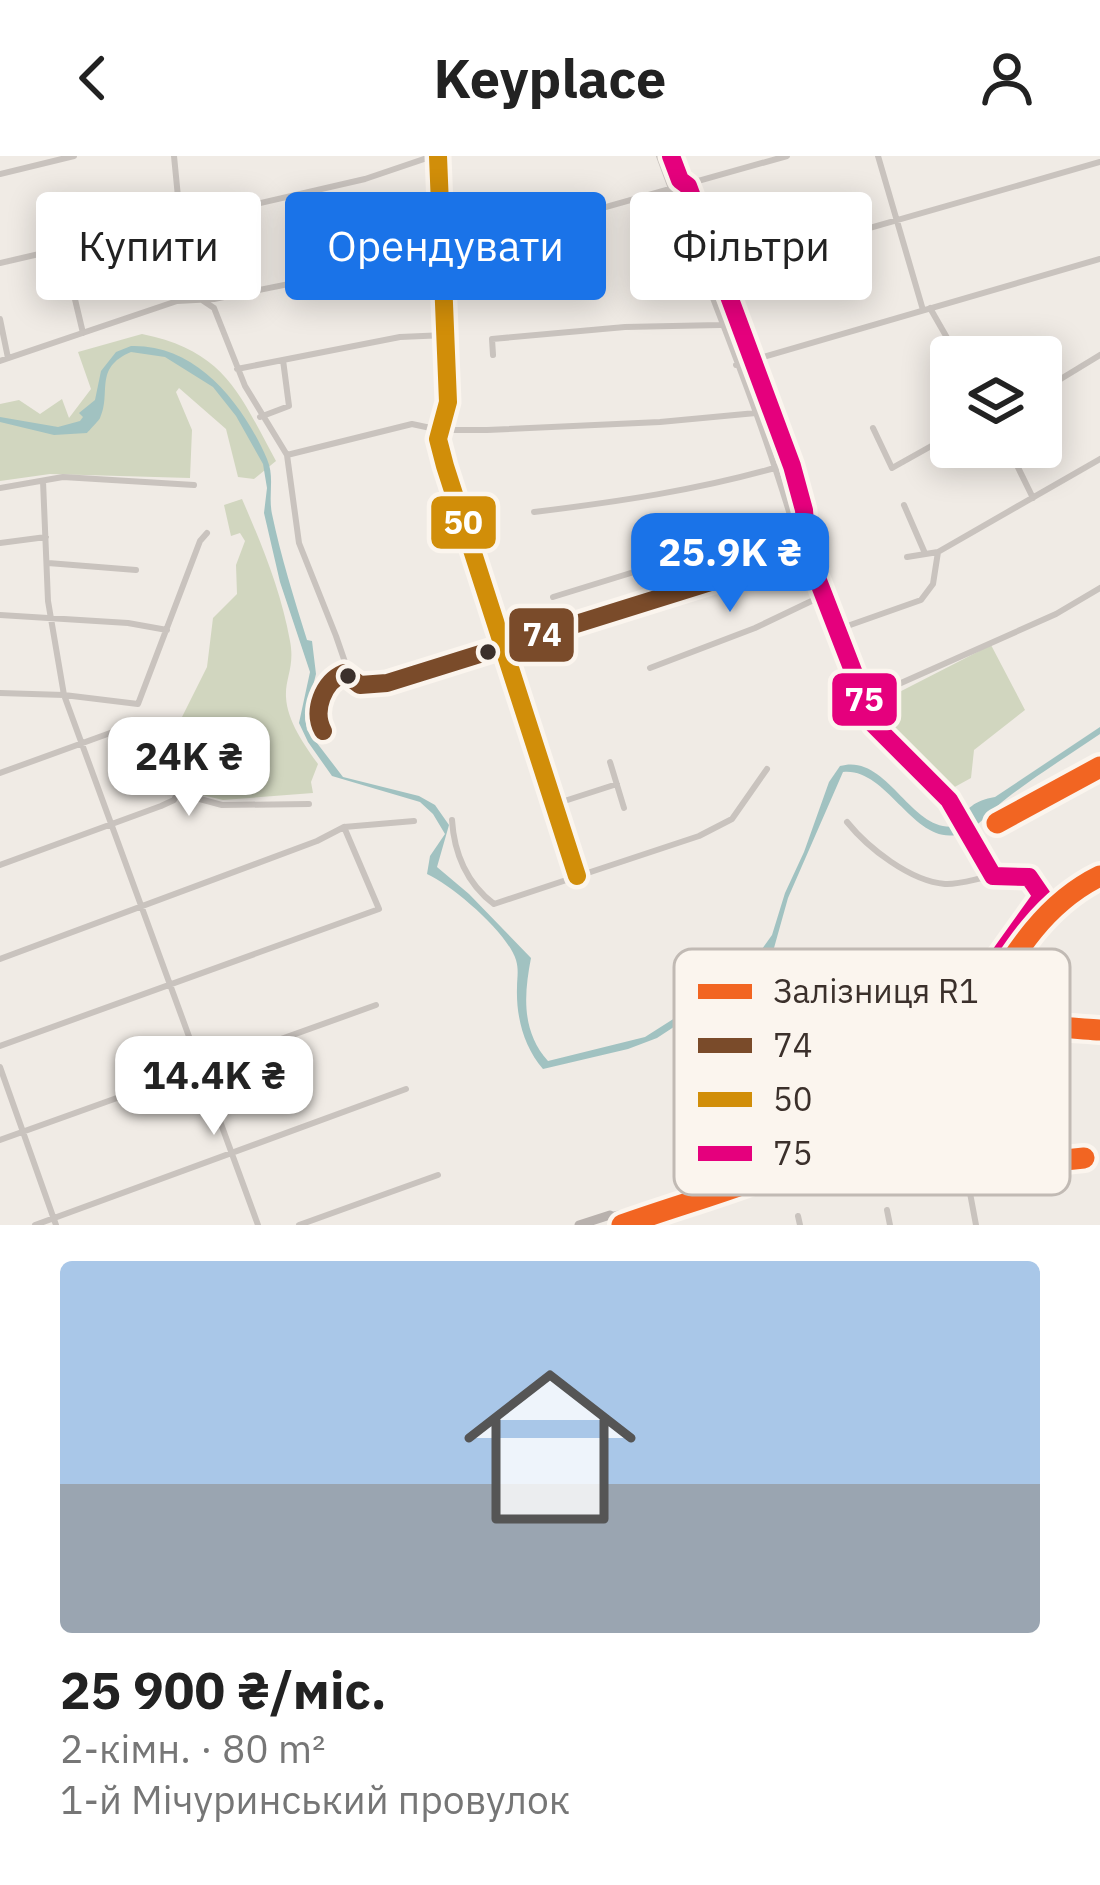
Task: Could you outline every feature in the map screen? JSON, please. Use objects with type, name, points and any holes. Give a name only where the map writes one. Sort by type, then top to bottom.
[{"type":"main road","points":[[579,1225],[610,1215],[623,1225]]},
{"type":"street","points":[[0,174],[74,156]]},
{"type":"street","points":[[174,156],[178,192]]},
{"type":"street","points":[[261,202],[436,156],[439,192]]},
{"type":"street","points":[[659,156],[672,192],[787,156]]},
{"type":"street","points":[[671,156],[680,180],[688,186],[792,466],[804,510],[804,553]]},
{"type":"street","points":[[878,156],[927,309],[944,336]]},
{"type":"street","points":[[872,228],[1100,162]]},
{"type":"street","points":[[0,263],[36,255]]},
{"type":"street","points":[[736,365],[1100,260]]},
{"type":"street","points":[[75,300],[83,333]]},
{"type":"street","points":[[0,320],[4,360],[185,300]]},
{"type":"street","points":[[202,300],[214,308],[260,416],[287,455],[299,543],[336,636],[346,665],[344,673]]},
{"type":"street","points":[[445,300],[448,402],[438,439],[577,876]]},
{"type":"street","points":[[711,300],[778,467],[804,553],[874,725],[949,800],[993,876]]},
{"type":"street","points":[[493,355],[492,339],[625,327],[720,326]]},
{"type":"street","points":[[237,369],[400,338],[446,335]]},
{"type":"street","points":[[1062,378],[1100,355]]},
{"type":"street","points":[[260,416],[289,406],[283,360]]},
{"type":"street","points":[[287,455],[412,424],[440,430],[660,422],[756,413]]},
{"type":"street","points":[[872,428],[892,468],[930,447]]},
{"type":"street","points":[[907,557],[938,552],[1100,458]]},
{"type":"street","points":[[534,512],[721,482],[778,467]]},
{"type":"street","points":[[1018,468],[1033,498]]},
{"type":"street","points":[[0,488],[63,478],[194,485]]},
{"type":"street","points":[[44,481],[51,618],[64,695],[258,1225]]},
{"type":"street","points":[[904,506],[924,551]]},
{"type":"street","points":[[554,597],[793,523]]},
{"type":"street","points":[[0,693],[138,704],[207,533]]},
{"type":"street","points":[[0,543],[46,537]]},
{"type":"street","points":[[836,630],[921,600],[933,584],[938,552]]},
{"type":"street","points":[[344,673],[360,685],[372,686],[502,650],[545,632],[804,553]]},
{"type":"street","points":[[48,563],[136,570]]},
{"type":"street","points":[[864,699],[1056,614],[1100,588]]},
{"type":"street","points":[[650,668],[755,628],[822,596]]},
{"type":"street","points":[[0,614],[167,630]]},
{"type":"street","points":[[323,731],[318,722],[323,693],[334,677],[344,673]]},
{"type":"street","points":[[0,773],[146,720],[170,791],[222,805],[309,804]]},
{"type":"street","points":[[610,762],[624,808]]},
{"type":"street","points":[[452,820],[457,855],[482,896],[494,904],[679,843],[732,820],[767,769]]},
{"type":"street","points":[[552,805],[616,784]]},
{"type":"street","points":[[0,865],[174,800],[177,794]]},
{"type":"street","points":[[0,959],[317,842],[344,827],[414,821]]},
{"type":"street","points":[[847,822],[886,861],[943,884],[993,876],[1028,877],[1042,896],[1004,949]]},
{"type":"street","points":[[0,1046],[379,909],[344,827]]},
{"type":"street","points":[[0,1140],[376,1005]]},
{"type":"street","points":[[0,1067],[55,1222]]},
{"type":"street","points":[[35,1225],[55,1222],[406,1089]]},
{"type":"street","points":[[299,1225],[438,1174]]},
{"type":"street","points":[[610,1215],[647,1209],[686,1195]]},
{"type":"street","points":[[970,1195],[976,1225]]},
{"type":"street","points":[[886,1210],[890,1225]]},
{"type":"green space","points":[[142,334],[193,351],[226,378],[276,461],[254,479],[238,477],[226,429],[179,388],[176,392],[192,430],[190,478],[50,474],[0,481],[0,404],[19,400],[40,414],[62,399],[69,418],[91,389],[78,352]]},
{"type":"green space","points":[[242,499],[286,622],[291,658],[287,706],[318,764],[311,782],[313,793],[223,800],[173,788],[163,766],[152,720],[179,723],[207,667],[213,618],[237,594],[236,565],[245,541],[240,533],[231,536],[224,505]]},
{"type":"green space","points":[[991,645],[1025,710],[974,750],[971,778],[951,789],[874,705]]},
{"type":"water","points":[[131,346],[177,355],[215,381],[245,418],[269,466],[272,514],[307,640],[312,641],[316,674],[305,718],[307,730],[343,777],[419,796],[435,805],[449,825],[437,867],[531,958],[529,1025],[548,1061],[645,1037],[674,1019],[674,1027],[628,1049],[543,1069],[522,1031],[511,949],[478,911],[427,874],[430,856],[445,834],[433,814],[420,802],[332,776],[308,742],[299,723],[310,672],[280,582],[264,513],[263,464],[213,387],[165,357],[131,352],[119,358],[108,373],[100,418],[87,433],[54,435],[0,422],[0,417],[58,427],[80,421],[79,413],[95,400],[101,371],[116,352]]},
{"type":"water","points":[[1100,727],[1100,734],[963,833],[930,830],[874,782],[843,772],[788,898],[774,948],[762,949],[772,935],[829,782],[840,766],[857,765],[872,771],[926,818],[957,826],[976,803],[995,797]]},
{"type":"rail line","name":"R1","points":[[997,823],[1100,767]]},
{"type":"rail line","name":"R1","points":[[1019,949],[1069,895],[1100,876]]},
{"type":"rail line","name":"R1","points":[[1070,1028],[1100,1030]]},
{"type":"rail line","name":"R1","points":[[1070,1159],[1084,1158]]},
{"type":"rail line","name":"R1","points":[[622,1225],[710,1195]]},
{"type":"transit line","name":"50","points":[[438,156],[448,402],[438,439],[577,876]]},
{"type":"transit line","name":"75","points":[[671,156],[680,180],[688,186],[792,466],[804,510],[807,552],[874,725],[949,800],[993,876],[1029,877],[1042,896],[1004,949]]},
{"type":"transit line","name":"74","points":[[323,731],[322,698],[330,683],[344,673],[360,685],[387,683],[807,552]]}]
